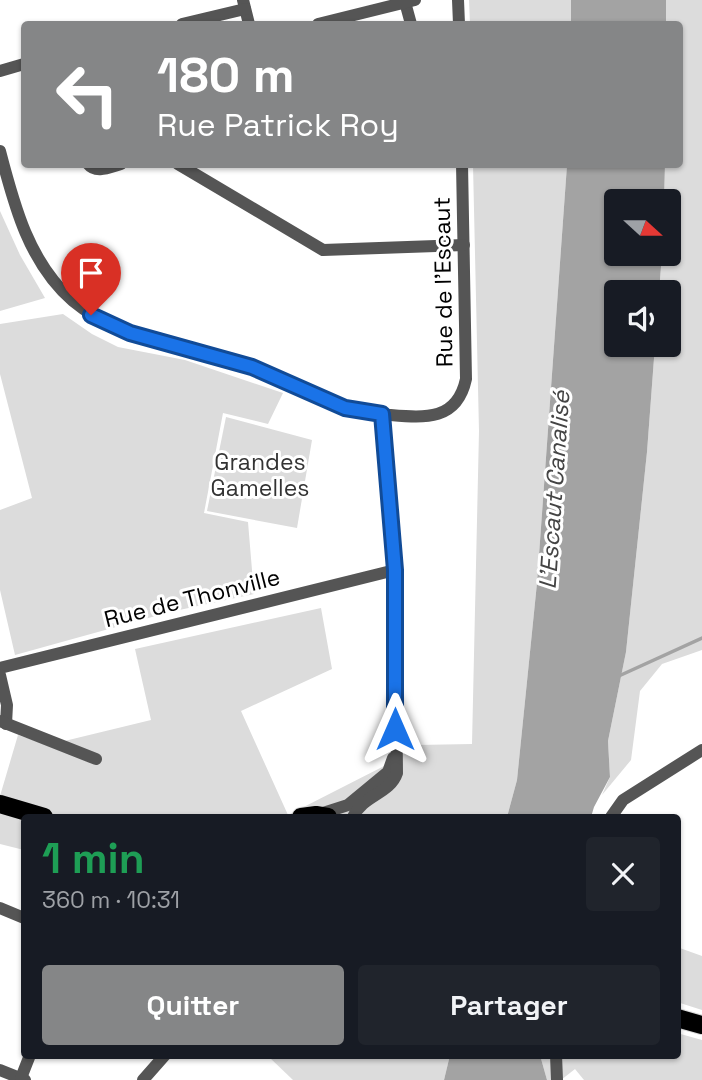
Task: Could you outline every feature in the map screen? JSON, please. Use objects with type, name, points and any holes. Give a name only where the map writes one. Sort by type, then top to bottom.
[{"type":"main road","points":[[0,804],[34,814]]},
{"type":"main road","points":[[681,1019],[702,1026]]},
{"type":"street","points":[[458,0],[459,21]]},
{"type":"street","points":[[330,21],[410,1],[411,21]]},
{"type":"street","points":[[191,21],[244,4],[248,21]]},
{"type":"street","points":[[0,71],[21,65]]},
{"type":"street","name":"Rue de l'Escaut","points":[[0,151],[18,213],[41,262],[58,287],[91,315],[130,333],[252,367],[345,408],[422,417],[435,415],[452,406],[463,391],[466,371],[462,168]]},
{"type":"street","points":[[185,168],[323,250],[464,245]]},
{"type":"street","points":[[355,814],[365,800],[393,782],[397,774],[395,570],[382,414]]},
{"type":"street","name":"Rue de Thonville","points":[[0,668],[395,570]]},
{"type":"street","points":[[0,675],[7,705],[3,722],[96,759]]},
{"type":"street","points":[[613,814],[623,800],[702,750]]},
{"type":"street","points":[[322,814],[348,805],[388,772],[395,751]]},
{"type":"street","points":[[0,908],[21,917]]},
{"type":"street","points":[[0,1070],[23,1079],[29,1059]]},
{"type":"street","points":[[143,1080],[161,1059]]},
{"type":"street","points":[[556,1059],[557,1080]]},
{"type":"green space","points":[[469,0],[571,0],[571,21],[470,21]]},
{"type":"green space","points":[[666,0],[702,0],[702,650],[662,664],[640,691],[631,760],[602,795],[610,777],[608,741],[626,652],[654,357],[681,357],[681,280],[660,280],[661,266],[681,266],[681,189],[664,189],[665,168],[683,168],[683,21],[666,21]]},
{"type":"green space","points":[[473,168],[567,168],[537,583],[517,780],[508,814],[290,814],[390,763],[417,745],[472,744],[479,431]]},
{"type":"green space","points":[[0,211],[20,255],[45,298],[0,311]]},
{"type":"green space","points":[[63,314],[92,334],[118,347],[185,360],[283,393],[268,424],[223,413],[204,513],[248,522],[254,594],[170,612],[15,655],[0,590],[0,510],[32,498],[0,374],[0,324]]},
{"type":"green space","name":"Grandes Gamelles","points":[[226,417],[312,440],[297,528],[207,511]]},
{"type":"green space","points":[[321,608],[332,669],[241,711],[288,814],[21,814],[21,849],[0,844],[0,796],[18,735],[48,745],[151,720],[135,649]]},
{"type":"green space","points":[[681,948],[702,956],[702,1010],[681,1003]]},
{"type":"green space","points":[[681,1034],[702,1040],[702,1080],[584,1080],[575,1069],[561,1080],[547,1080],[541,1059],[681,1059]]},
{"type":"green space","points":[[271,1059],[449,1059],[444,1080],[293,1080]]},
{"type":"water","points":[[571,0],[666,0],[666,21],[571,21]]},
{"type":"water","name":"L'Escaut Canalisé","points":[[567,168],[665,168],[664,189],[604,189],[604,266],[661,266],[660,280],[604,280],[604,357],[654,357],[626,652],[608,741],[610,777],[592,814],[508,814],[517,780],[537,583]]},
{"type":"water","points":[[449,1059],[541,1059],[547,1080],[444,1080]]},
{"type":"waterway","points":[[621,675],[702,638]]},
{"type":"route","points":[[91,315],[130,333],[206,352],[252,367],[345,408],[382,414],[395,570],[395,729]]}]
